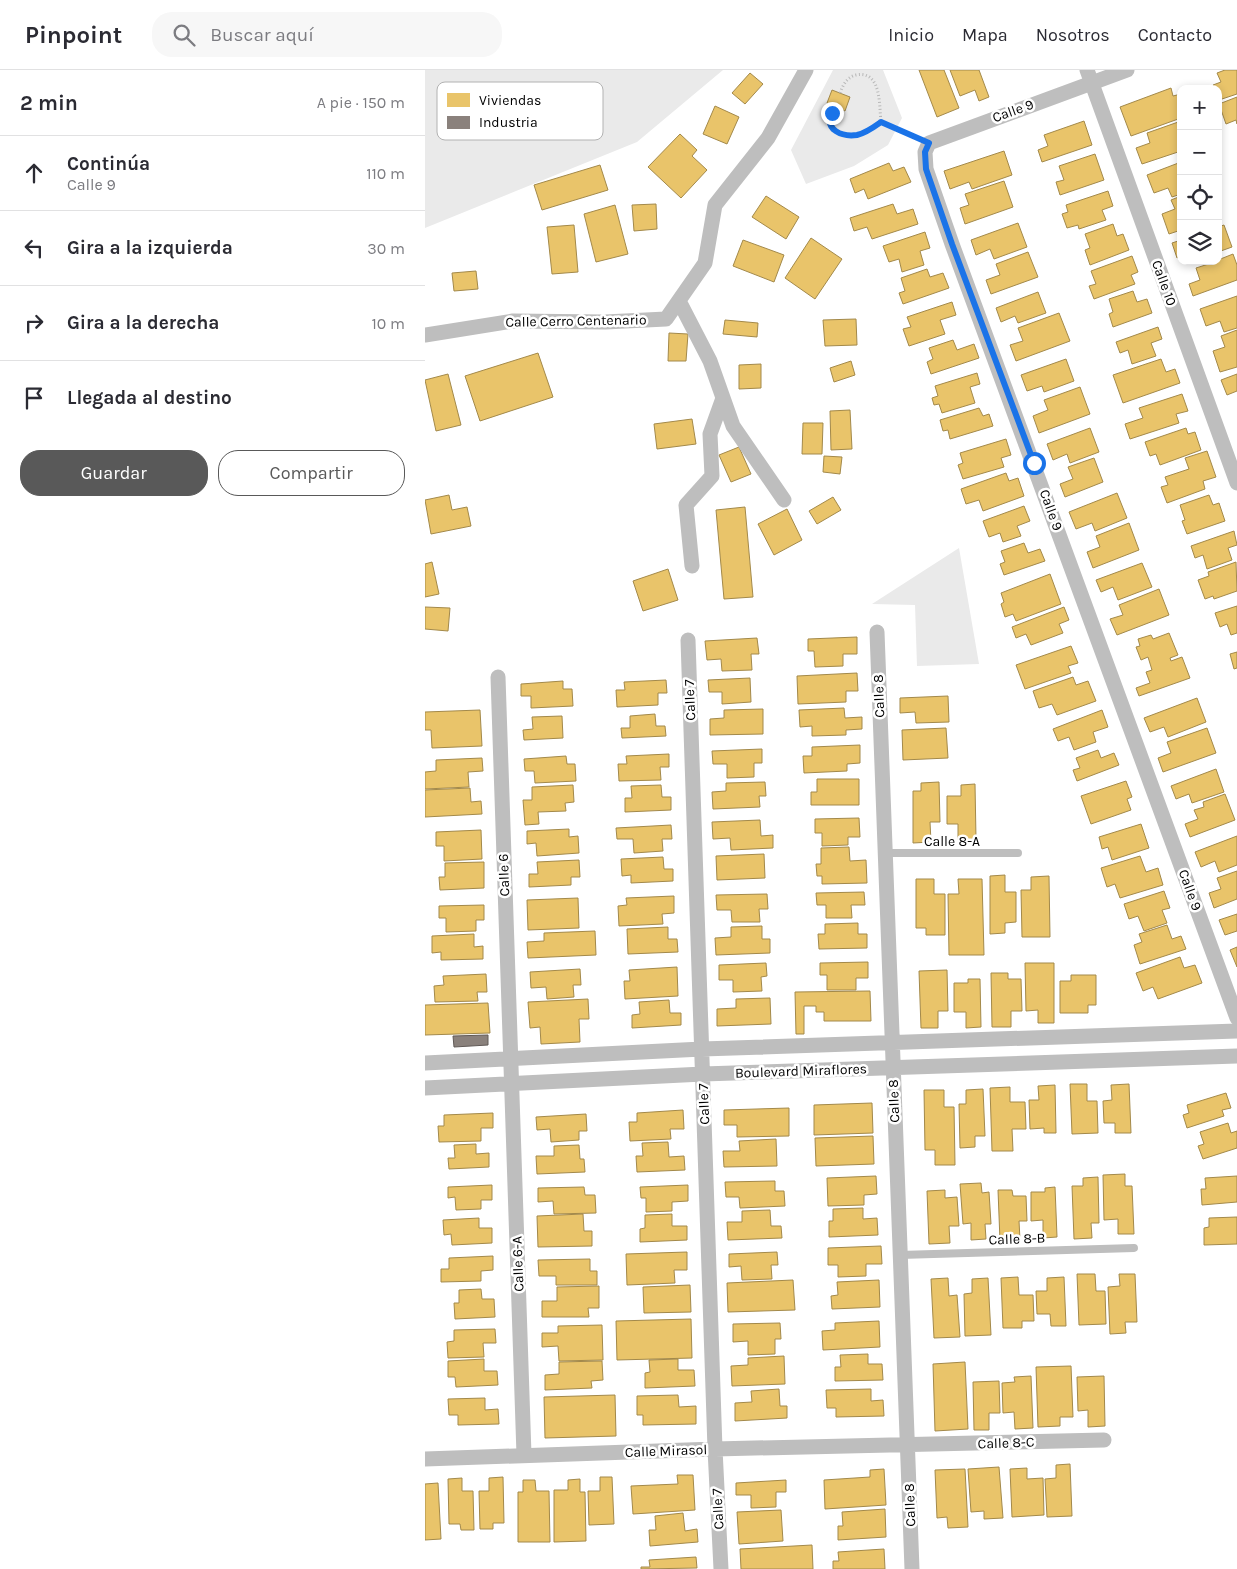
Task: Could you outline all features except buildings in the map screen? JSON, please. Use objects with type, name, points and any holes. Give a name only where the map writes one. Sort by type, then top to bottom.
[{"type":"street","name":"Calle Cerro Centenario","points":[[425,335],[513,321],[605,322],[666,319],[705,262],[715,205],[768,138],[807,70]]},
{"type":"street","name":"Calle 9","points":[[1127,70],[1089,76],[929,143],[925,152],[926,169],[1237,1018]]},
{"type":"street","name":"Calle 10","points":[[1089,76],[1237,483]]},
{"type":"street","points":[[679,300],[710,361],[733,426],[784,500]]},
{"type":"street","points":[[691,566],[686,505],[712,476],[710,434],[723,398]]},
{"type":"street","name":"Calle 8","points":[[877,632],[912,1569]]},
{"type":"street","name":"Calle 7","points":[[688,640],[715,1449],[721,1569]]},
{"type":"street","name":"Calle 6","points":[[498,677],[511,1073]]},
{"type":"street","name":"Boulevard Miraflores","points":[[425,1088],[511,1073],[702,1049],[1237,1031]]},
{"type":"street","name":"Boulevard Miraflores","points":[[425,1063],[511,1073],[703,1074],[1237,1056]]},
{"type":"street","name":"Calle 6-A","points":[[511,1073],[524,1455]]},
{"type":"street","name":"Calle 8-C","points":[[907,1446],[1104,1440]]},
{"type":"street","name":"Calle Mirasol","points":[[425,1458],[715,1449],[907,1446]]},
{"type":"lane","name":"Calle 8-A","points":[[885,853],[1019,853]]},
{"type":"lane","name":"Calle 8-B","points":[[900,1255],[1134,1248]]},
{"type":"path","points":[[840,93],[845,82],[853,76],[863,75],[868,77],[875,83],[877,89],[881,122]]},
{"type":"path","points":[[835,107],[830,117],[830,122],[833,131],[839,134],[857,135],[868,131],[881,122]]},
{"type":"path","points":[[881,122],[929,143]]},
{"type":"shaded area","points":[[425,70],[723,70],[637,142],[425,228]]},
{"type":"shaded area","points":[[833,70],[883,70],[902,118],[888,145],[854,166],[806,184],[791,150]]},
{"type":"shaded area","points":[[959,548],[979,664],[917,666],[915,605],[872,604]]},
{"type":"route","points":[[832,113],[830,117],[831,127],[833,131],[839,134],[857,135],[868,131],[881,122],[929,143],[925,152],[926,169],[1034,463]]}]
